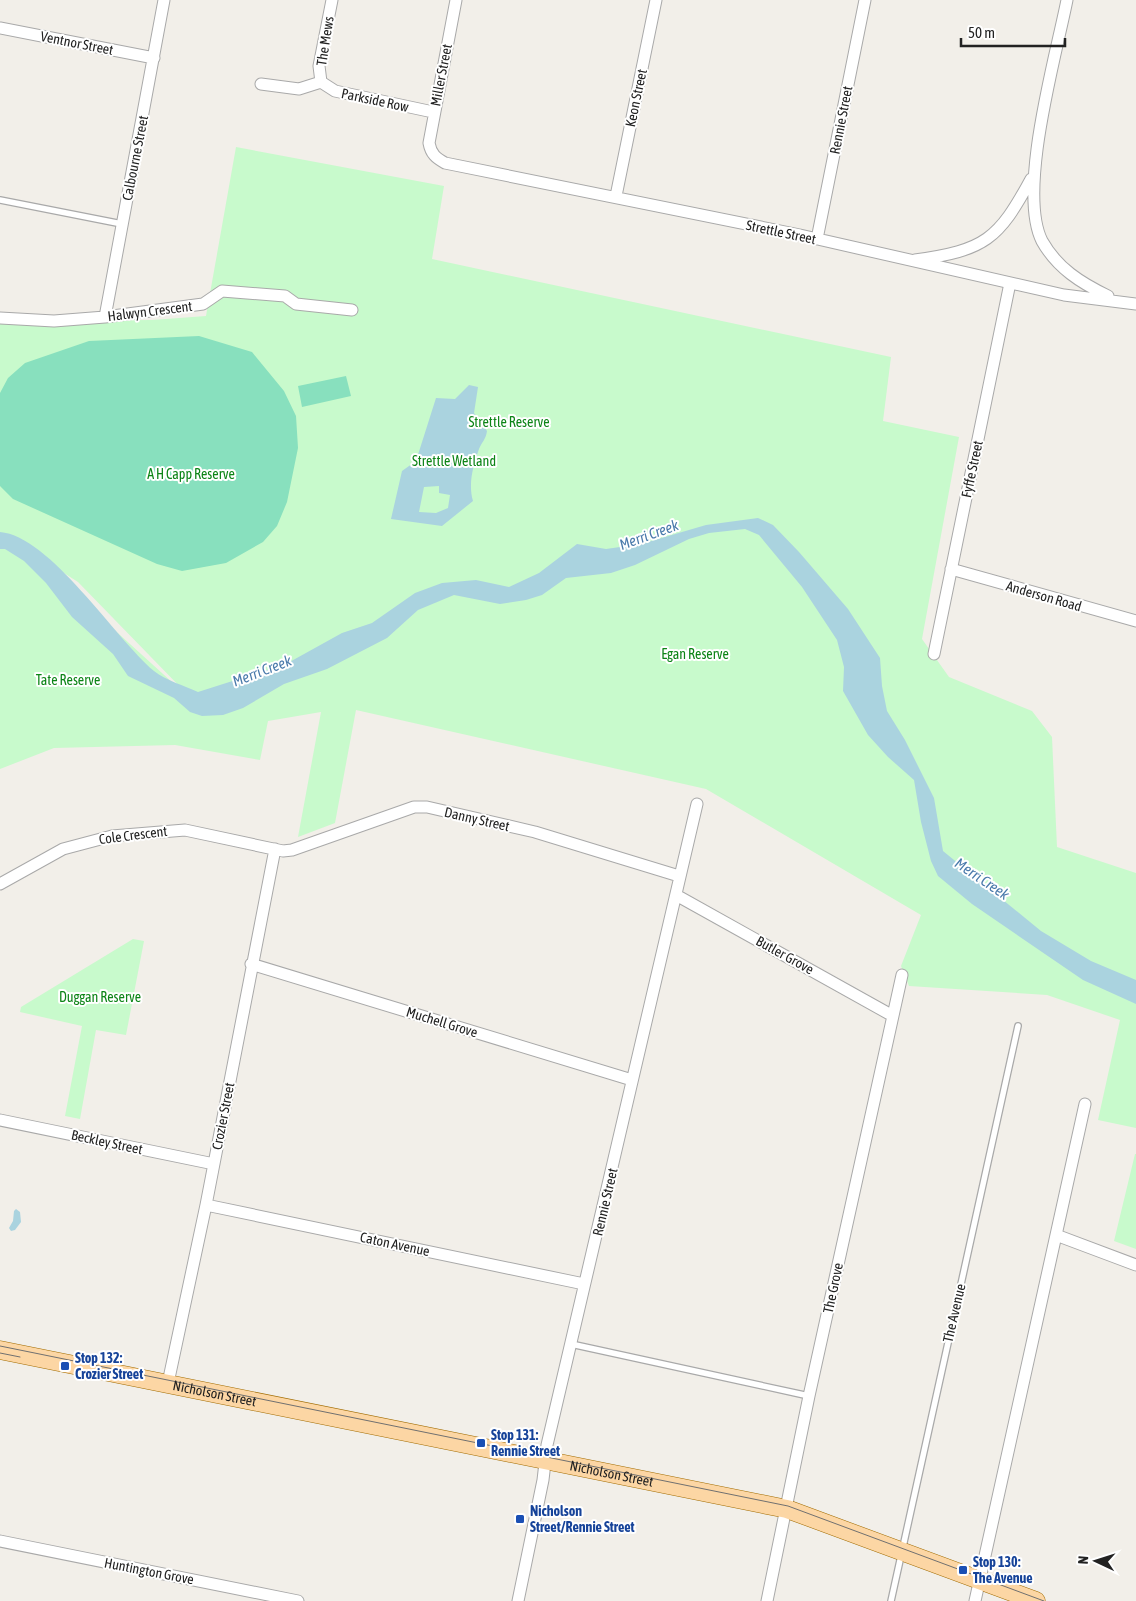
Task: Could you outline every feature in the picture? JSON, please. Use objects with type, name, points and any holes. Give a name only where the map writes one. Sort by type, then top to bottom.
[{"type":"main road","name":"Nicholson Street","points":[[0,1350],[787,1509],[1036,1601]]},
{"type":"street","name":"Calbourne Street","points":[[105,317],[164,0]]},
{"type":"street","name":"The Mews","points":[[321,82],[319,66],[332,0]]},
{"type":"street","name":"Miller Street","points":[[431,150],[429,143],[434,112],[456,0]]},
{"type":"street","name":"Keon Street","points":[[616,196],[656,0]]},
{"type":"street","name":"Rennie Street","points":[[817,239],[865,0]]},
{"type":"street","points":[[1067,0],[1033,175],[1033,208],[1041,239],[1050,254],[1076,279],[1117,301]]},
{"type":"street","name":"Ventnor Street","points":[[0,28],[154,58]]},
{"type":"street","points":[[261,84],[299,89],[321,82]]},
{"type":"street","name":"Parkside Row","points":[[321,82],[335,91],[434,112]]},
{"type":"street","name":"Strettle Street","points":[[431,150],[436,158],[445,163],[616,196],[1010,283],[1064,294],[1136,304]]},
{"type":"street","points":[[908,261],[967,249],[994,234],[1016,207],[1033,175]]},
{"type":"street","name":"Fyffe Street","points":[[934,654],[1010,283]]},
{"type":"street","name":"Halwyn Crescent","points":[[0,318],[54,321],[105,317],[203,304],[222,291],[285,296],[296,304],[352,310]]},
{"type":"street","name":"Anderson Road","points":[[951,569],[1136,621]]},
{"type":"street","name":"Rennie Street","points":[[518,1601],[584,1284],[697,804]]},
{"type":"street","name":"Danny Street","points":[[275,849],[292,850],[409,809],[427,807],[535,832],[679,876]]},
{"type":"street","name":"Cole Crescent","points":[[0,884],[63,848],[112,836],[185,830],[275,849]]},
{"type":"street","name":"Crozier Street","points":[[168,1383],[206,1205],[251,964],[275,849]]},
{"type":"street","name":"Butler Grove","points":[[676,895],[893,1016]]},
{"type":"street","name":"Muchell Grove","points":[[251,964],[632,1080]]},
{"type":"street","name":"The Grove","points":[[767,1601],[809,1396],[902,975]]},
{"type":"street","points":[[975,1601],[1085,1104]]},
{"type":"street","name":"Beckley Street","points":[[0,1120],[214,1164]]},
{"type":"street","name":"Caton Avenue","points":[[206,1205],[584,1284]]},
{"type":"street","points":[[1056,1235],[1136,1265]]},
{"type":"street","name":"Huntington Grove","points":[[0,1542],[298,1601]]},
{"type":"lane","points":[[0,200],[122,224]]},
{"type":"lane","name":"The Avenue","points":[[891,1601],[1018,1026]]},
{"type":"lane","points":[[571,1344],[809,1396]]},
{"type":"green space","points":[[236,147],[444,186],[432,259],[891,357],[883,421],[959,437],[922,639],[949,677],[1032,711],[1052,737],[1057,847],[1136,873],[1136,1128],[1098,1120],[1120,1020],[1047,995],[909,986],[901,966],[921,915],[706,789],[356,710],[335,823],[298,837],[321,712],[268,721],[260,760],[175,745],[54,748],[0,769],[0,321],[152,320],[206,316]],"holes":[[[23,547],[78,582],[185,692],[184,693]]]},
{"type":"green space","name":"A H Capp Reserve","points":[[199,336],[252,352],[284,391],[296,416],[298,448],[287,502],[277,526],[263,542],[226,563],[182,571],[157,564],[13,499],[0,486],[0,393],[8,378],[25,363],[89,341]]},
{"type":"green space","points":[[346,376],[351,396],[302,407],[298,386]]},
{"type":"green space","name":"Duggan Reserve","points":[[133,939],[144,941],[126,1035],[96,1030],[80,1119],[65,1116],[82,1026],[20,1012],[21,1007]]},
{"type":"green space","points":[[1136,1154],[1136,1249],[1114,1241]]},
{"type":"water","name":"Strettle Wetland","points":[[469,385],[478,387],[474,413],[487,431],[473,468],[471,488],[473,501],[442,526],[391,519],[402,471],[416,461],[436,398],[455,399]],"holes":[[[439,486],[439,493],[450,495],[448,508],[436,513],[419,512],[424,487]]]},
{"type":"water","points":[[758,518],[773,525],[799,552],[848,609],[880,658],[882,686],[887,711],[905,740],[934,798],[943,851],[1041,931],[1091,961],[1136,980],[1136,1004],[1083,980],[972,904],[938,876],[931,861],[921,822],[914,780],[888,757],[868,735],[843,691],[844,667],[837,640],[802,587],[759,535],[745,529],[709,533],[689,539],[635,565],[611,573],[566,578],[542,595],[526,600],[500,604],[454,595],[418,610],[387,638],[327,669],[284,684],[243,708],[223,715],[202,716],[190,712],[174,698],[128,676],[113,654],[72,617],[46,583],[24,561],[5,549],[0,549],[0,532],[19,538],[40,551],[81,591],[138,656],[154,671],[169,680],[198,692],[286,664],[342,633],[372,623],[415,593],[442,583],[476,580],[509,587],[539,573],[577,544],[606,549],[641,544],[706,525]]},
{"type":"water","points":[[16,1209],[20,1212],[21,1222],[15,1230],[11,1231],[9,1228]]},
{"type":"tram line","points":[[0,1346],[788,1506],[1044,1601]]},
{"type":"tram line","points":[[0,1353],[20,1357]]},
{"type":"place","name":"Stop 132: Crozier Street","points":[[65,1366]]},
{"type":"place","name":"Stop 131: Rennie Street","points":[[481,1443]]},
{"type":"place","name":"Nicholson Street/Rennie Street","points":[[520,1519]]},
{"type":"place","name":"Stop 130: The Avenue","points":[[963,1570]]},
{"type":"park label","name":"Strettle Reserve","points":[[509,422]]},
{"type":"park label","name":"Egan Reserve","points":[[695,654]]},
{"type":"park label","name":"Tate Reserve","points":[[68,680]]},
{"type":"water label","name":"Merri Creek","points":[[649,535]]},
{"type":"water label","name":"Merri Creek","points":[[262,671]]},
{"type":"water label","name":"Merri Creek","points":[[982,879]]}]
